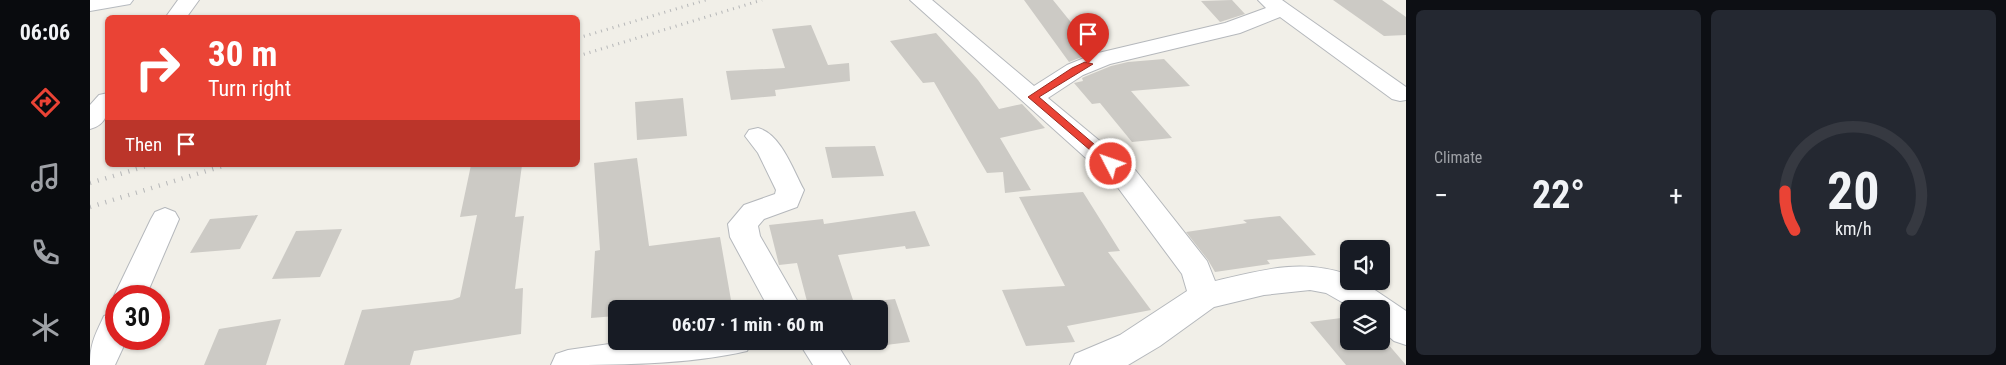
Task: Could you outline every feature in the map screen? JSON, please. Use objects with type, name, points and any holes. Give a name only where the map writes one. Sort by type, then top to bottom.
[{"type":"street","points":[[90,5],[122,0]]},
{"type":"street","points":[[177,15],[189,0]]},
{"type":"street","points":[[920,0],[1126,178],[1196,270],[1205,296]]},
{"type":"street","points":[[1033,97],[1075,70],[1102,59],[1232,28],[1275,4],[1400,94]]},
{"type":"street","points":[[90,121],[105,104]]},
{"type":"street","points":[[758,136],[769,150],[790,190],[786,200],[754,212],[743,224],[759,263],[781,300]]},
{"type":"street","points":[[135,285],[165,219]]},
{"type":"street","points":[[1087,365],[1105,361],[1181,314],[1205,296],[1275,281],[1321,279],[1367,300]]},
{"type":"street","points":[[1390,317],[1406,331]]},
{"type":"street","points":[[98,365],[105,350]]},
{"type":"street","points":[[568,365],[672,350]]},
{"type":"street","points":[[822,350],[833,365]]},
{"type":"building","points":[[1024,0],[1053,0],[1095,52],[1069,62]]},
{"type":"building","points":[[1232,0],[1245,14],[1220,22],[1201,1]]},
{"type":"building","points":[[1333,0],[1382,0],[1406,17],[1406,35],[1384,36]]},
{"type":"building","points":[[811,25],[828,65],[849,63],[850,81],[775,90],[776,96],[731,100],[726,71],[785,68],[772,29]]},
{"type":"building","points":[[936,33],[978,80],[999,109],[1022,104],[1045,128],[1000,138],[1031,190],[1005,193],[1003,172],[987,173],[934,82],[923,83],[890,41]]},
{"type":"building","points":[[1164,59],[1190,86],[1131,91],[1172,138],[1132,142],[1100,103],[1092,104],[1074,83],[1083,81],[1082,78],[1111,66],[1128,62]]},
{"type":"building","points":[[683,98],[687,136],[637,140],[635,102]]},
{"type":"building","points":[[875,146],[884,176],[832,178],[825,147]]},
{"type":"building","points":[[637,158],[649,246],[720,237],[731,300],[608,300],[608,317],[591,318],[595,251],[600,250],[594,163]]},
{"type":"building","points":[[471,167],[522,167],[515,217],[524,216],[515,289],[523,288],[521,334],[414,351],[410,365],[344,365],[362,310],[452,300],[460,297],[477,215],[460,217]]},
{"type":"building","points":[[1083,192],[1120,251],[1108,252],[1151,310],[1067,326],[1075,342],[1026,346],[1002,290],[1065,286],[1019,197]]},
{"type":"building","points":[[915,211],[930,246],[906,249],[905,246],[838,255],[853,300],[807,300],[797,263],[779,265],[769,225],[823,219],[824,224]]},
{"type":"building","points":[[258,215],[240,249],[190,253],[210,219]]},
{"type":"building","points":[[1280,216],[1316,255],[1267,260],[1270,264],[1215,272],[1186,232],[1247,223],[1243,220]]},
{"type":"building","points":[[342,229],[320,277],[272,279],[296,231]]},
{"type":"building","points":[[895,299],[910,342],[888,345],[888,300],[886,300]]},
{"type":"building","points":[[1340,318],[1340,350],[1390,350],[1390,346],[1406,365],[1346,365],[1310,322]]},
{"type":"building","points":[[281,319],[266,365],[204,365],[219,329]]},
{"type":"railway","points":[[580,37],[706,0]]},
{"type":"railway","points":[[580,55],[762,0]]},
{"type":"railway","points":[[90,183],[143,167]]},
{"type":"railway","points":[[90,207],[220,167]]},
{"type":"route","points":[[1088,64],[1075,70],[1033,97],[1111,164]]}]
